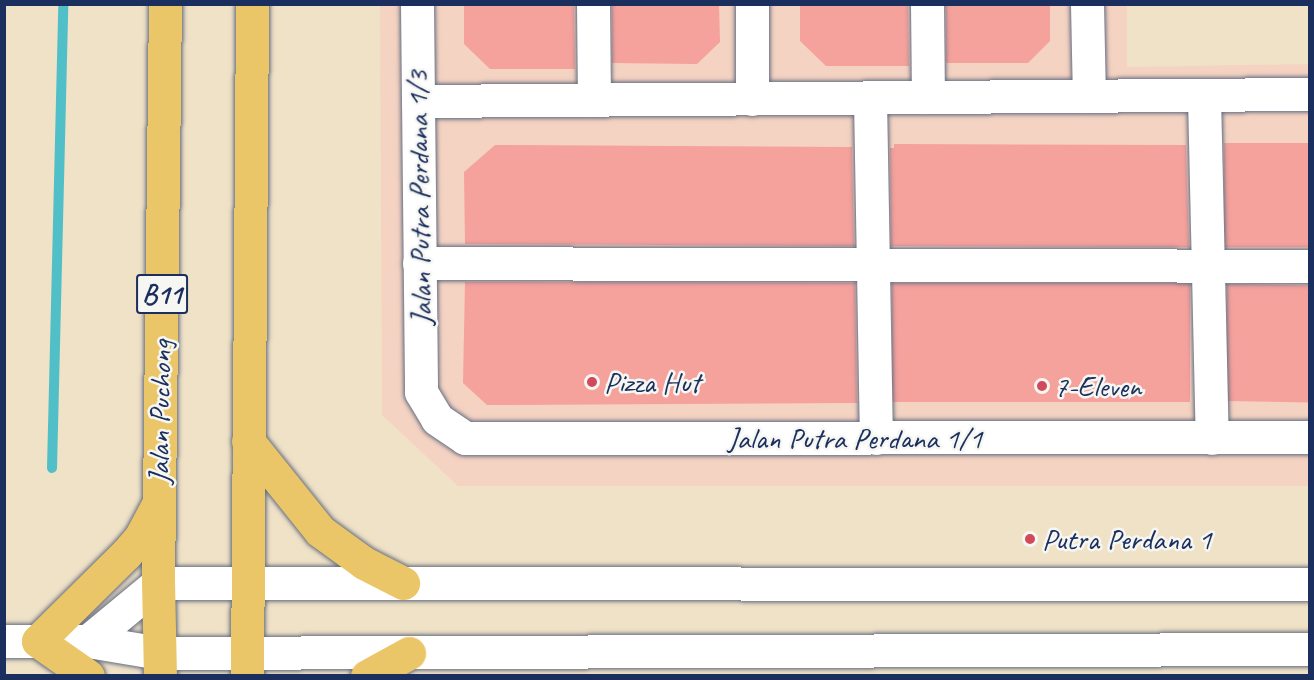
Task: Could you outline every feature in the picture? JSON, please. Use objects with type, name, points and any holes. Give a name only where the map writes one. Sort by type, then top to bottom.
[{"type":"main road","name":"Jalan Puchong","points":[[160,664],[158,583],[165,4]]},
{"type":"main road","points":[[247,664],[252,4]]},
{"type":"main road","points":[[248,441],[320,531],[364,563],[403,583]]},
{"type":"main road","points":[[88,675],[39,641],[140,538],[159,502]]},
{"type":"main road","points":[[367,675],[409,653]]},
{"type":"street","name":"Jalan Putra Perdana 1/3","points":[[417,4],[421,392]]},
{"type":"street","points":[[593,4],[594,100]]},
{"type":"street","points":[[752,4],[752,99]]},
{"type":"street","points":[[927,4],[928,98]]},
{"type":"street","points":[[1087,4],[1089,96]]},
{"type":"street","points":[[418,101],[1310,94]]},
{"type":"street","points":[[1204,96],[1212,438]]},
{"type":"street","points":[[870,98],[876,438]]},
{"type":"street","points":[[419,263],[1310,266]]},
{"type":"street","name":"Jalan Putra Perdana 1/1","points":[[421,392],[437,419],[465,438],[1310,437]]},
{"type":"street","points":[[88,641],[158,583],[1310,584]]},
{"type":"street","points":[[4,641],[88,641],[160,664],[247,664],[409,653],[1310,649]]},
{"type":"shaded area","points":[[380,5],[1127,5],[1127,67],[1309,64],[1309,486],[458,486],[382,415]]},
{"type":"building","points":[[464,4],[574,4],[575,69],[490,69],[464,44]]},
{"type":"building","points":[[612,4],[719,4],[720,42],[697,64],[612,63]]},
{"type":"building","points":[[800,4],[908,4],[909,66],[826,66],[800,41]]},
{"type":"building","points":[[946,4],[1050,4],[1050,41],[1028,63],[946,63]]},
{"type":"building","points":[[1224,143],[1310,143],[1310,247],[1224,247]]},
{"type":"building","points":[[894,144],[1186,145],[1189,247],[891,246],[890,148],[894,148]]},
{"type":"building","points":[[495,145],[852,147],[854,246],[465,244],[464,172]]},
{"type":"building","points":[[465,282],[855,283],[857,403],[487,405],[463,383]]},
{"type":"building","points":[[892,283],[1190,283],[1190,402],[892,402]]},
{"type":"building","points":[[1227,284],[1310,285],[1308,402],[1225,401]]},
{"type":"waterway","points":[[52,468],[63,4]]},
{"type":"place","name":"Pizza Hut","points":[[592,382]]},
{"type":"place","name":"7-Eleven","points":[[1042,386]]},
{"type":"place","name":"Putra Perdana 1","points":[[1030,539]]}]
